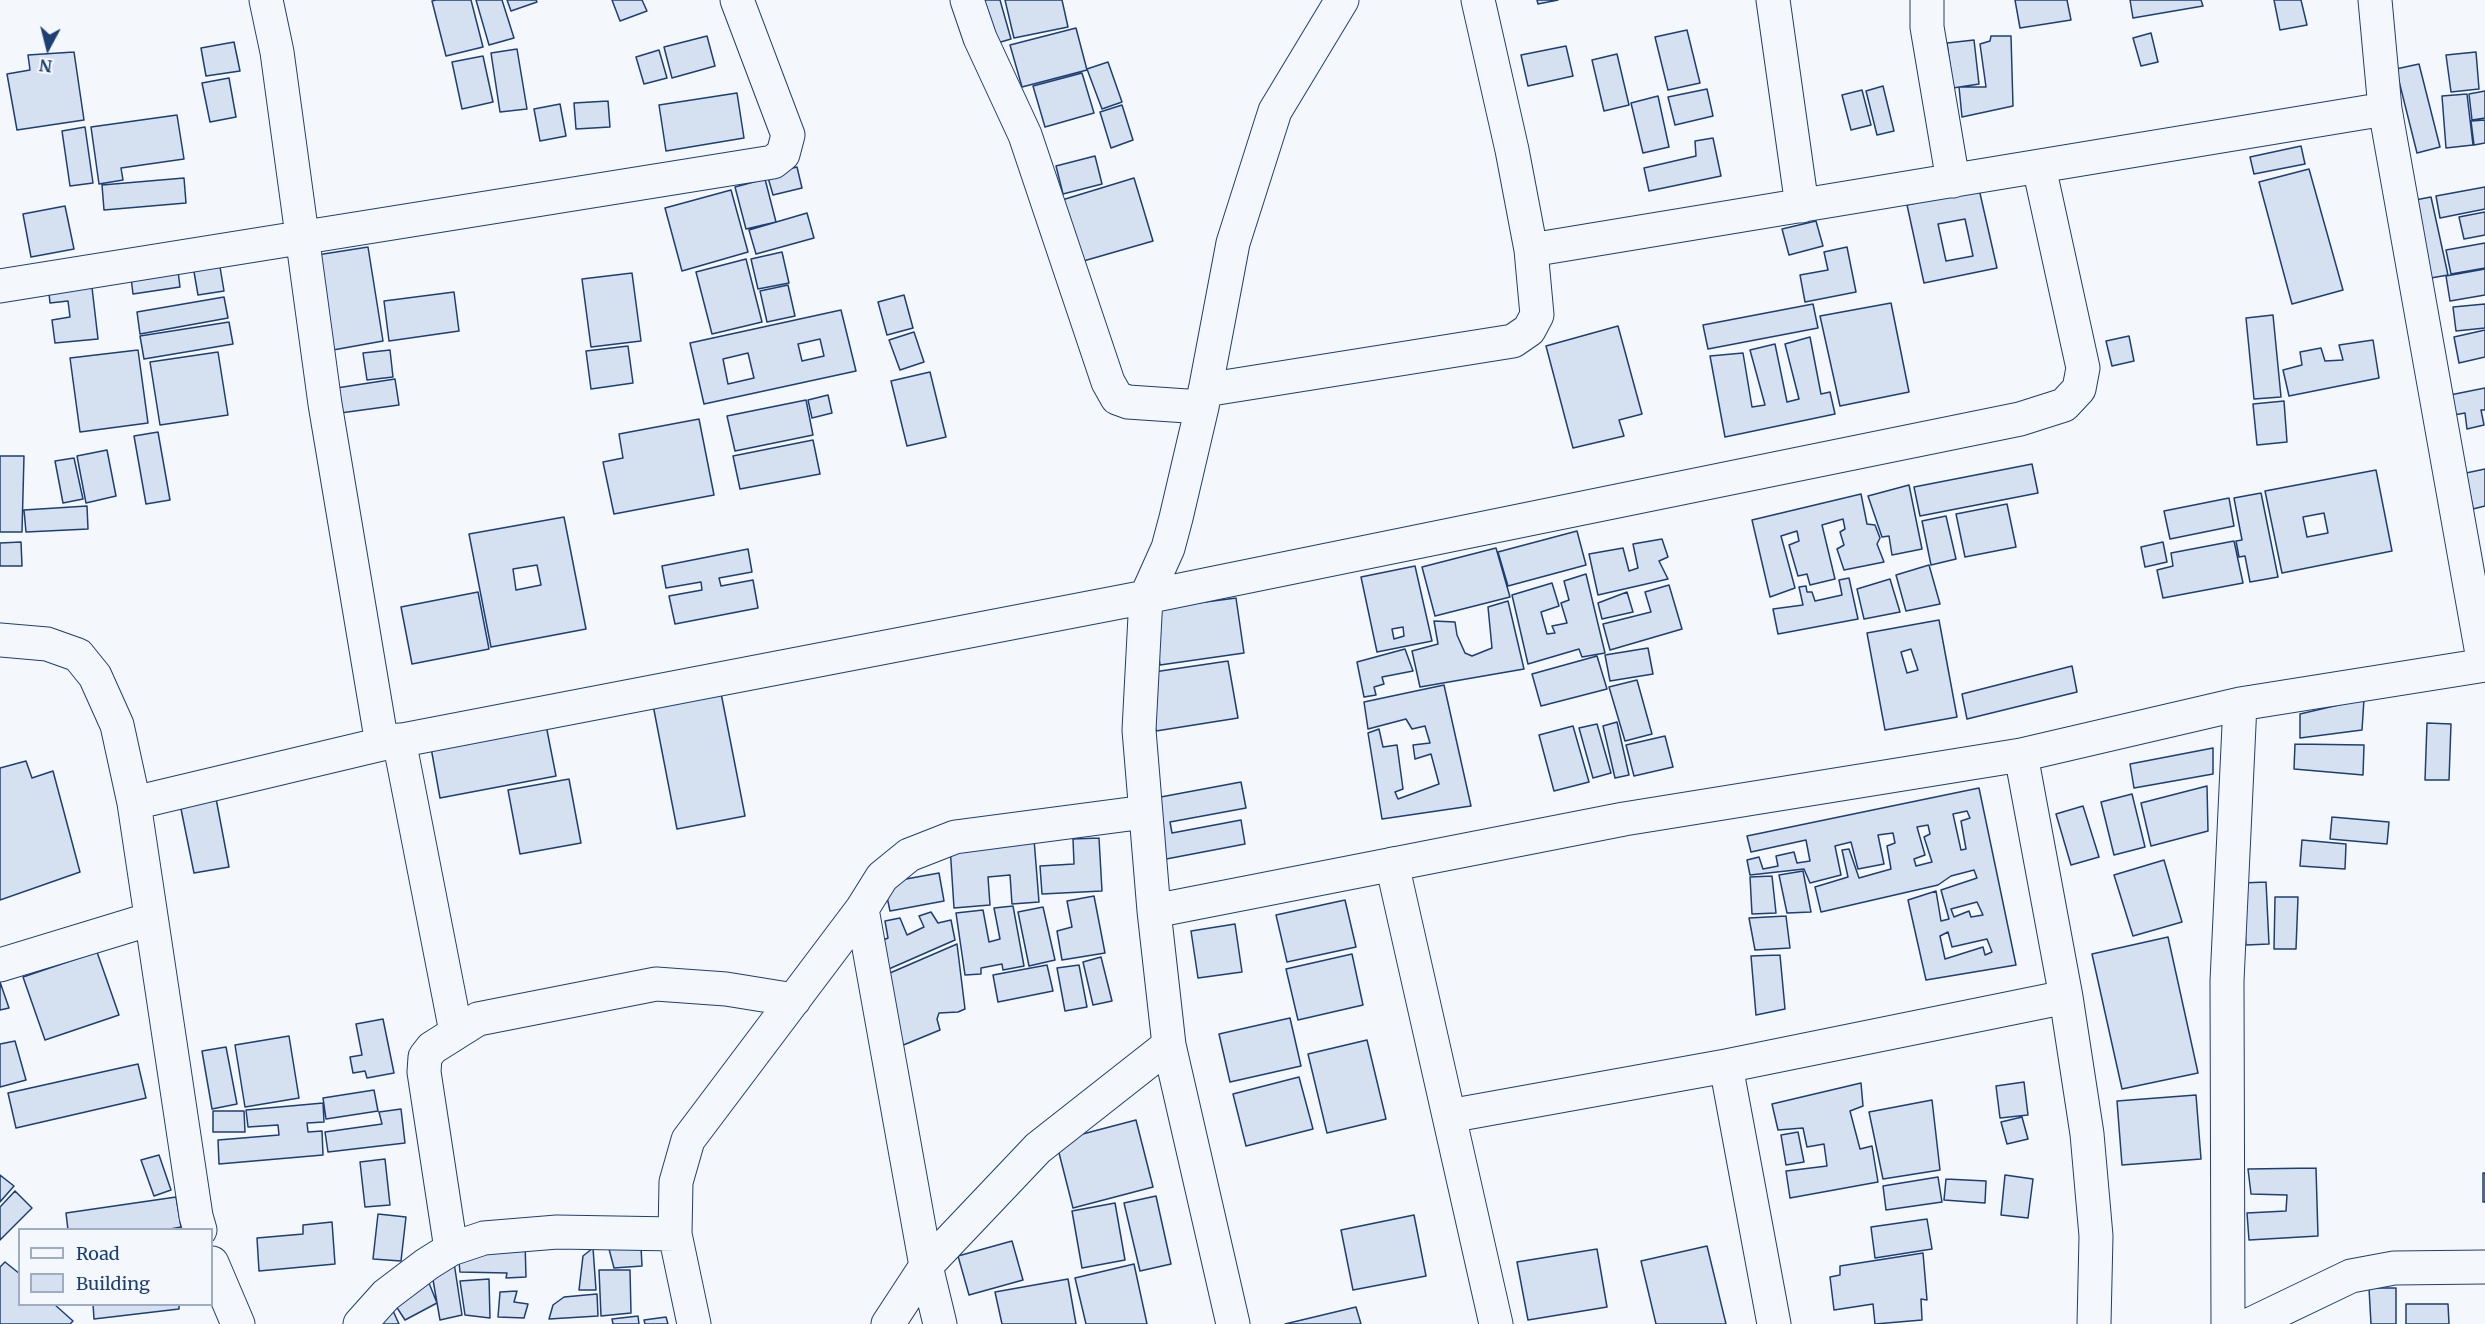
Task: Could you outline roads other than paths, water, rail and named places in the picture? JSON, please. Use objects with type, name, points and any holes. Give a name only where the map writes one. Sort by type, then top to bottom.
[{"type":"street","points":[[266,0],[277,52],[325,404],[390,742],[456,1032]]},
{"type":"street","points":[[0,286],[773,162],[783,154],[788,135],[737,0]]},
{"type":"street","points":[[967,0],[980,38],[1025,135],[1112,390],[1117,398],[1128,402],[1203,398],[1513,341],[1529,330],[1537,315],[1531,250],[1512,150],[1478,0]]},
{"type":"street","points":[[1233,1324],[1169,1044],[1154,910],[1139,730],[1146,597],[1168,548],[1176,518],[1203,398],[1233,243],[1275,111],[1342,0]]},
{"type":"street","points":[[1773,0],[1802,206]]},
{"type":"street","points":[[1927,0],[1927,27],[1953,181]]},
{"type":"street","points":[[1154,910],[1624,819],[2021,755],[2240,704],[2484,665],[2385,109],[2375,0]]},
{"type":"street","points":[[1531,250],[2385,109]]},
{"type":"street","points":[[134,803],[390,742],[1146,597],[2020,419],[2064,405],[2079,389],[2083,368],[2039,167]]},
{"type":"street","points":[[0,640],[47,644],[78,655],[95,676],[117,725],[134,803],[199,1228]]},
{"type":"street","points":[[2228,1324],[2227,981],[2240,704]]},
{"type":"street","points":[[2021,755],[2066,997],[2088,1145],[2096,1236],[2094,1324]]},
{"type":"street","points":[[694,1324],[675,1234],[676,1182],[688,1140],[862,909],[882,877],[909,855],[955,837],[1145,812]]},
{"type":"street","points":[[1392,864],[1496,1324]]},
{"type":"street","points":[[862,909],[926,1266],[940,1324]]},
{"type":"street","points":[[0,965],[151,919]]},
{"type":"street","points":[[452,1249],[424,1071],[425,1057],[432,1048],[478,1019],[656,984],[726,989],[794,1000]]},
{"type":"street","points":[[1449,1116],[1726,1066],[2066,997]]},
{"type":"street","points":[[888,1324],[926,1266],[1038,1148],[1169,1044]]},
{"type":"street","points":[[1726,1066],[1774,1324]]},
{"type":"street","points":[[360,1324],[386,1295],[427,1264],[452,1249],[484,1238],[557,1232],[675,1234]]},
{"type":"street","points":[[213,1265],[237,1324]]},
{"type":"street","points":[[2251,1324],[2351,1276],[2394,1268],[2485,1267]]}]
